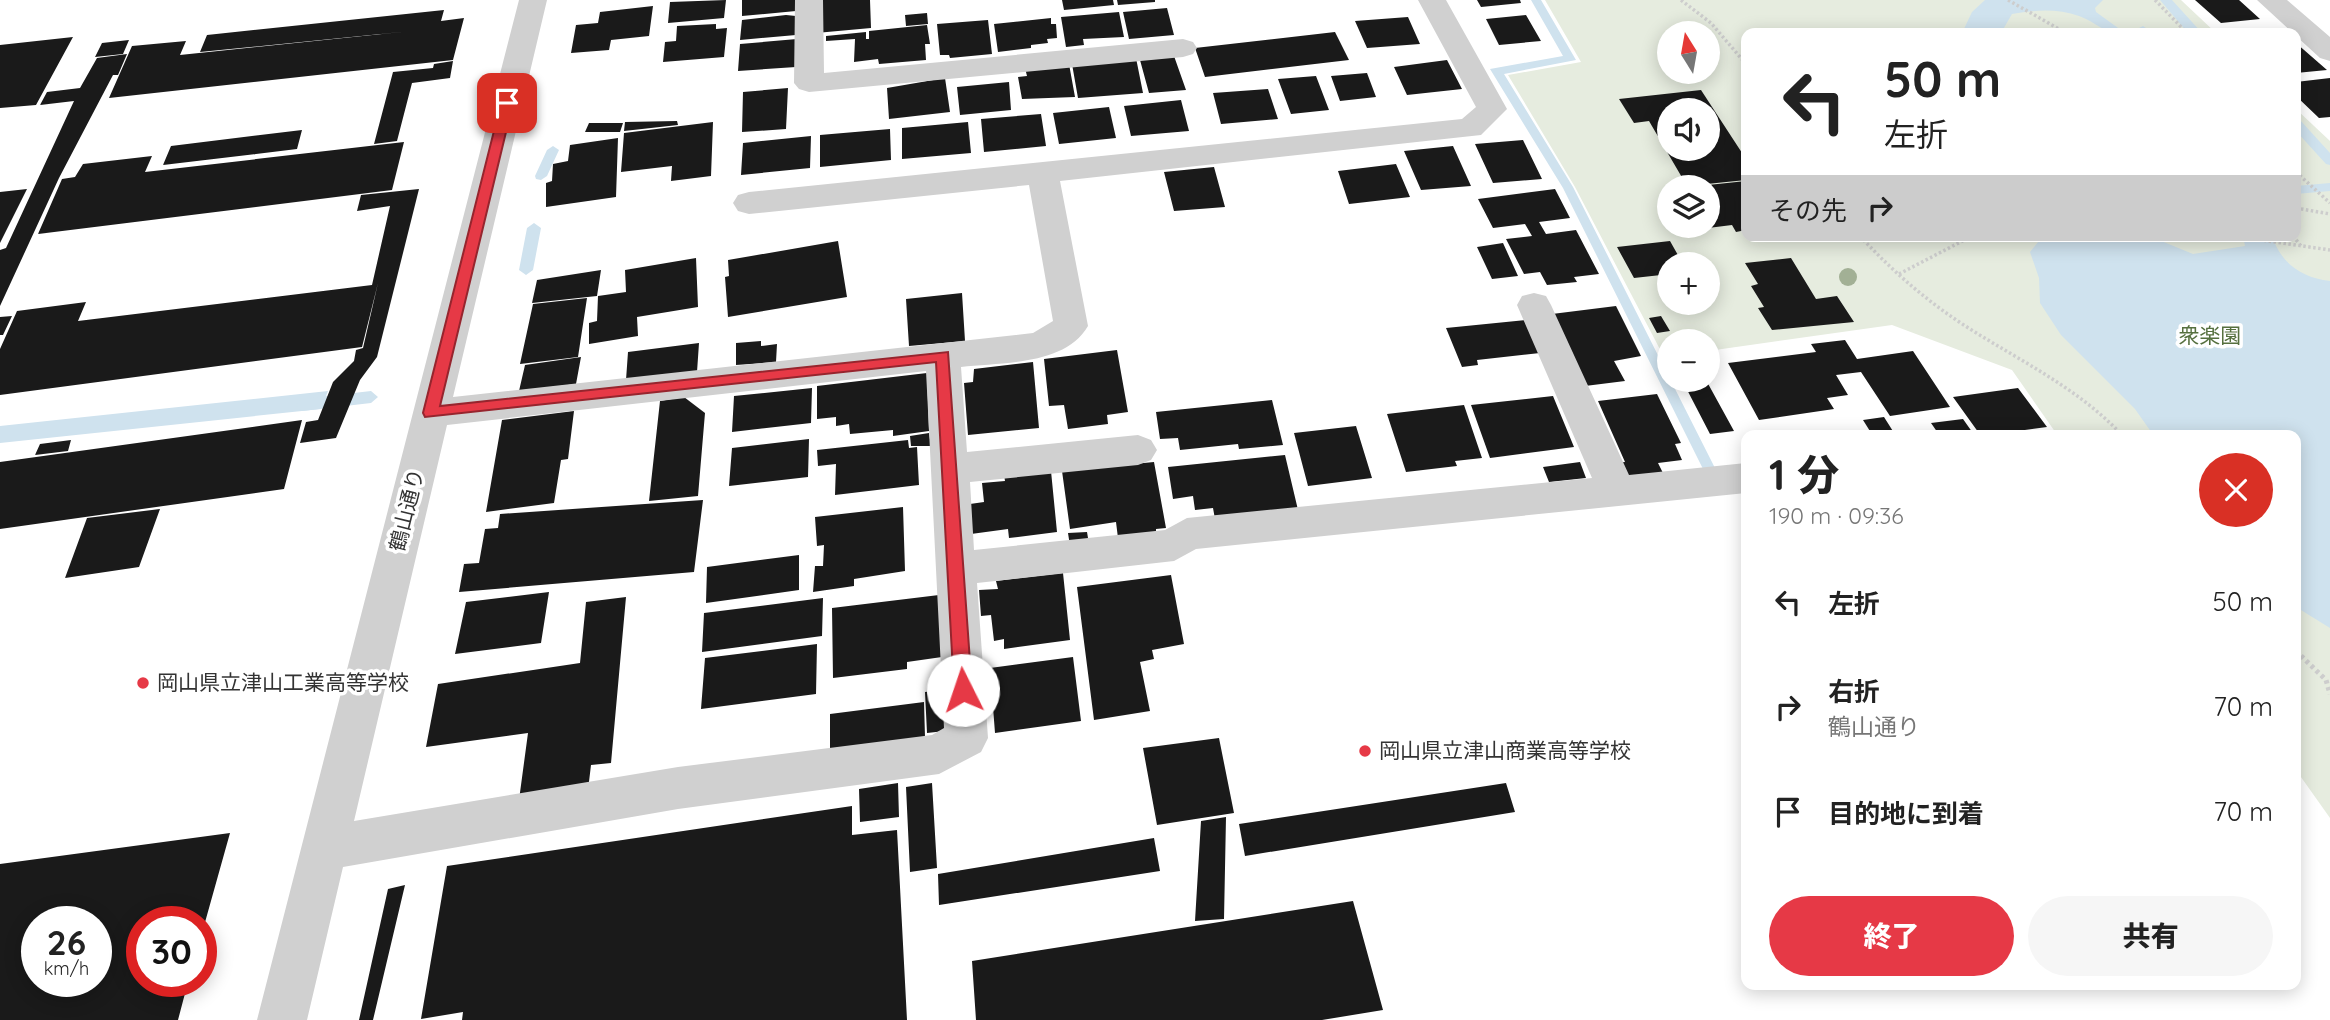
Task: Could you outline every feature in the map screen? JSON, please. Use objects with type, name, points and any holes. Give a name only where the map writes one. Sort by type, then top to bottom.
[{"type":"street","name":"鶴山通り","points":[[282,1020],[533,0]]},
{"type":"street","points":[[809,0],[809,83],[1183,48]]},
{"type":"street","points":[[749,203],[1470,128],[1492,109],[1432,0]]},
{"type":"street","points":[[2271,0],[2330,52]]},
{"type":"street","points":[[431,413],[1040,345],[1071,326],[1043,173]]},
{"type":"street","points":[[1534,305],[1617,491]]},
{"type":"street","points":[[324,848],[678,788],[939,754],[966,738],[943,356]]},
{"type":"street","points":[[950,468],[1138,450]]},
{"type":"street","points":[[956,569],[1174,545],[1187,534],[1741,479]]},
{"type":"path","points":[[1681,0],[1710,23],[1741,58]]},
{"type":"path","points":[[2008,0],[2058,28]]},
{"type":"path","points":[[2155,0],[2182,28]]},
{"type":"path","points":[[2301,177],[2330,203]]},
{"type":"path","points":[[2301,209],[2330,214]]},
{"type":"path","points":[[1866,242],[1899,274],[1956,320],[2089,400],[2117,430]]},
{"type":"path","points":[[1899,274],[1960,242]]},
{"type":"path","points":[[2271,242],[2330,250]]},
{"type":"path","points":[[2298,242],[2302,247]]},
{"type":"path","points":[[2301,656],[2328,680],[2330,694]]},
{"type":"green space","name":"衆楽園","points":[[1545,0],[2181,0],[2211,28],[1741,28],[1741,242],[2301,242],[2301,114],[2330,141],[2330,818],[2301,777],[2301,430],[2054,430],[2012,370],[1892,325],[1720,349],[1720,329],[1657,329],[1657,344],[1575,187],[1508,75],[1581,62]]},
{"type":"water","points":[[1531,0],[1541,0],[1576,60],[1504,74],[1573,187],[1657,353],[1657,377],[1563,188],[1490,69],[1563,56]]},
{"type":"water","points":[[1985,0],[2103,0],[2095,8],[2096,12],[2118,28],[2102,28],[2071,13],[2046,10],[2012,14],[2004,28],[1964,28],[1972,12]]},
{"type":"water","name":"衆楽園","points":[[2038,242],[2164,242],[2193,254],[2245,246],[2244,242],[2274,242],[2293,268],[2330,281],[2330,628],[2301,610],[2301,430],[2150,430],[2135,409],[2061,335],[2040,303],[2039,278],[2030,252]]},
{"type":"water","points":[[328,391],[321,409],[0,443],[0,426]]},
{"type":"water","points":[[1665,392],[1677,392],[1717,472],[1705,473]]},
{"type":"building","points":[[726,0],[724,18],[668,23],[670,2]]},
{"type":"building","points":[[742,0],[796,0],[796,11],[742,16]]},
{"type":"building","points":[[819,0],[870,0],[871,28],[816,33]]},
{"type":"building","points":[[1062,0],[1113,0],[1114,5],[1064,10]]},
{"type":"building","points":[[1117,0],[1155,0],[1155,2],[1118,5]]},
{"type":"building","points":[[1477,0],[1520,0],[1521,3],[1481,7]]},
{"type":"building","points":[[2195,0],[2239,0],[2260,19],[2221,23]]},
{"type":"building","points":[[653,6],[649,36],[611,40],[609,50],[571,53],[576,25],[598,23],[600,12]]},
{"type":"building","points":[[1167,8],[1174,35],[1129,39],[1123,12]]},
{"type":"building","points":[[444,10],[441,21],[464,18],[453,60],[109,98],[132,46],[186,41],[180,55],[411,31],[200,52],[207,35]]},
{"type":"building","points":[[1119,12],[1124,37],[1083,39],[1084,45],[1066,47],[1061,17]]},
{"type":"building","points":[[927,13],[928,24],[906,26],[905,15]]},
{"type":"building","points":[[1526,15],[1541,41],[1499,45],[1486,19]]},
{"type":"building","points":[[796,16],[796,35],[740,40],[742,20]]},
{"type":"building","points":[[1408,17],[1420,44],[1367,48],[1355,21]]},
{"type":"building","points":[[1051,18],[1051,24],[1056,24],[1057,38],[1047,39],[1048,43],[1031,45],[1031,48],[998,52],[994,24]]},
{"type":"building","points":[[988,20],[992,54],[950,58],[949,55],[940,55],[937,24]]},
{"type":"building","points":[[716,24],[716,29],[727,28],[724,57],[663,62],[665,42],[676,41],[677,26]]},
{"type":"building","points":[[927,25],[930,44],[925,44],[926,60],[879,64],[878,59],[854,62],[855,39],[826,41],[826,36],[866,32],[866,39],[869,39],[869,31]]},
{"type":"building","points":[[1335,32],[1349,60],[1205,77],[1195,48]]},
{"type":"building","points":[[73,37],[36,105],[0,108],[0,45]]},
{"type":"building","points":[[797,39],[796,67],[738,71],[740,44]]},
{"type":"building","points":[[129,40],[123,54],[95,57],[102,43]]},
{"type":"building","points":[[2301,47],[2327,70],[2301,73]]},
{"type":"building","points":[[127,54],[118,75],[113,75],[59,178],[0,306],[0,250],[6,248],[74,101],[40,105],[47,92],[80,88],[97,58]]},
{"type":"building","points":[[1174,56],[1186,90],[1149,93],[1140,60]]},
{"type":"building","points":[[1136,58],[1143,93],[1078,98],[1072,64]]},
{"type":"building","points":[[1447,60],[1462,89],[1407,95],[1394,67]]},
{"type":"building","points":[[453,61],[450,78],[412,83],[397,141],[374,144],[393,72],[433,68],[434,64]]},
{"type":"building","points":[[1069,64],[1075,97],[1022,99],[1018,77],[1027,76],[1025,68]]},
{"type":"building","points":[[1367,73],[1376,97],[1340,101],[1331,76]]},
{"type":"building","points":[[1316,76],[1329,110],[1291,114],[1278,79]]},
{"type":"building","points":[[945,78],[950,112],[889,119],[887,88]]},
{"type":"building","points":[[2330,78],[2330,117],[2319,118],[2301,101],[2301,81]]},
{"type":"building","points":[[1009,82],[1011,110],[960,115],[957,87]]},
{"type":"building","points":[[788,88],[786,129],[742,132],[743,92]]},
{"type":"building","points":[[1268,89],[1278,119],[1221,124],[1213,93]]},
{"type":"building","points":[[1701,90],[1706,98],[1657,98],[1657,135],[1649,121],[1634,123],[1619,99]]},
{"type":"building","points":[[1181,100],[1189,131],[1131,136],[1124,106]]},
{"type":"building","points":[[1109,107],[1116,138],[1059,144],[1053,113]]},
{"type":"building","points":[[1041,114],[1046,146],[984,152],[981,119]]},
{"type":"building","points":[[1720,119],[1741,151],[1741,181],[1720,183],[1720,175],[1681,175],[1672,161],[1720,161]]},
{"type":"building","points":[[677,121],[678,125],[624,131],[625,122]]},
{"type":"building","points":[[713,122],[711,176],[671,181],[672,166],[621,172],[624,133]]},
{"type":"building","points":[[968,122],[971,153],[902,159],[902,128]]},
{"type":"building","points":[[589,123],[623,123],[620,132],[585,132]]},
{"type":"building","points":[[890,129],[891,160],[820,167],[820,135]]},
{"type":"building","points":[[302,130],[297,149],[163,165],[171,146]]},
{"type":"building","points":[[811,136],[810,168],[741,175],[743,143]]},
{"type":"building","points":[[618,138],[616,197],[546,207],[546,183],[552,181],[553,164],[568,161],[570,145]]},
{"type":"building","points":[[1523,140],[1542,179],[1493,183],[1475,144]]},
{"type":"building","points":[[404,142],[392,190],[38,234],[62,179],[75,177],[83,164],[152,156],[145,172]]},
{"type":"building","points":[[1453,146],[1471,186],[1421,190],[1404,151]]},
{"type":"building","points":[[1396,164],[1410,197],[1349,204],[1338,171]]},
{"type":"building","points":[[1214,167],[1225,207],[1174,211],[1164,172]]},
{"type":"building","points":[[1741,182],[1741,231],[1736,232],[1732,225],[1720,226],[1720,184]]},
{"type":"building","points":[[27,189],[0,243],[0,192]]},
{"type":"building","points":[[419,189],[377,357],[360,380],[336,438],[300,443],[306,422],[318,420],[333,382],[354,361],[356,350],[363,348],[378,283],[362,347],[0,395],[0,349],[17,311],[86,302],[78,321],[372,285],[390,206],[357,211],[361,195]]},
{"type":"building","points":[[1555,189],[1570,218],[1539,222],[1546,234],[1576,230],[1599,274],[1574,277],[1577,282],[1547,285],[1540,272],[1524,274],[1506,239],[1532,236],[1525,224],[1493,228],[1478,199]]},
{"type":"building","points":[[838,241],[847,297],[728,317],[725,277],[729,276],[728,260]]},
{"type":"building","points":[[1670,241],[1676,252],[1657,252],[1657,275],[1634,278],[1617,247]]},
{"type":"building","points":[[1503,243],[1518,276],[1492,279],[1477,247]]},
{"type":"building","points":[[696,258],[698,307],[637,317],[638,336],[589,344],[589,323],[597,321],[598,296],[626,292],[625,270]]},
{"type":"building","points":[[1791,258],[1816,299],[1837,296],[1854,322],[1772,330],[1758,308],[1764,307],[1751,286],[1758,284],[1745,263]]},
{"type":"building","points":[[601,270],[597,296],[532,303],[537,280]]},
{"type":"building","points":[[962,293],[965,341],[909,346],[906,299]]},
{"type":"building","points":[[587,298],[578,357],[520,364],[533,304]]},
{"type":"building","points":[[1616,306],[1641,356],[1614,361],[1625,381],[1585,386],[1552,314]]},
{"type":"building","points":[[12,316],[3,335],[0,335],[0,317]]},
{"type":"building","points":[[1661,316],[1669,329],[1657,329],[1657,333],[1649,318]]},
{"type":"building","points":[[1526,320],[1540,353],[1477,360],[1478,365],[1462,367],[1446,328]]},
{"type":"building","points":[[1845,340],[1857,359],[1913,351],[1950,407],[1890,416],[1861,372],[1836,375],[1848,395],[1827,398],[1834,409],[1759,420],[1728,363],[1816,352],[1811,344]]},
{"type":"building","points":[[761,341],[761,346],[777,344],[776,362],[736,365],[736,343]]},
{"type":"building","points":[[699,343],[697,372],[626,380],[628,352]]},
{"type":"building","points":[[1117,350],[1128,412],[1107,415],[1108,424],[1068,429],[1064,405],[1049,406],[1044,359]]},
{"type":"building","points":[[581,357],[576,384],[519,391],[525,365]]},
{"type":"building","points":[[1033,362],[1039,428],[968,435],[964,383],[973,382],[974,369]]},
{"type":"building","points":[[927,373],[929,431],[893,436],[893,430],[850,434],[849,424],[836,426],[836,417],[817,419],[817,386]]},
{"type":"building","points":[[812,388],[811,423],[732,432],[734,396]]},
{"type":"building","points":[[2018,388],[2047,427],[1977,430],[1953,397]]},
{"type":"building","points":[[1688,392],[1713,392],[1734,431],[1710,434]]},
{"type":"building","points":[[1657,394],[1681,443],[1675,444],[1682,460],[1658,463],[1665,477],[1624,481],[1615,463],[1625,462],[1598,401]]},
{"type":"building","points":[[1553,396],[1574,447],[1490,458],[1471,405]]},
{"type":"building","points":[[684,397],[705,413],[698,496],[649,501],[660,401]]},
{"type":"building","points":[[1272,400],[1283,445],[1239,449],[1238,444],[1180,450],[1178,438],[1160,439],[1156,412]]},
{"type":"building","points":[[1464,405],[1482,458],[1455,461],[1457,466],[1406,472],[1387,414]]},
{"type":"building","points":[[574,411],[568,459],[561,460],[554,503],[486,512],[502,420]]},
{"type":"building","points":[[1884,417],[1892,430],[1869,430],[1863,420]]},
{"type":"building","points":[[1963,419],[1971,430],[1936,430],[1931,423]]},
{"type":"building","points":[[302,420],[284,489],[0,529],[0,462]]},
{"type":"building","points":[[1356,426],[1372,478],[1308,486],[1294,433]]},
{"type":"building","points":[[929,433],[931,446],[911,446],[910,436]]},
{"type":"building","points":[[809,439],[808,477],[729,486],[732,448]]},
{"type":"building","points":[[71,440],[68,451],[35,455],[40,444]]},
{"type":"building","points":[[908,440],[909,448],[917,447],[919,485],[835,495],[836,464],[818,466],[817,450]]},
{"type":"building","points":[[1285,455],[1298,510],[1215,519],[1213,508],[1195,510],[1193,496],[1173,499],[1168,467]]},
{"type":"building","points":[[1154,462],[1166,528],[1156,529],[1156,534],[1118,538],[1116,522],[1070,529],[1062,471]]},
{"type":"building","points":[[1580,462],[1586,478],[1549,482],[1543,467]]},
{"type":"building","points":[[1051,471],[1057,532],[1009,538],[1008,529],[971,534],[970,504],[984,502],[982,483],[1005,481],[1004,475]]},
{"type":"building","points":[[703,500],[694,572],[459,592],[464,564],[479,563],[485,529],[498,528],[500,514]]},
{"type":"building","points":[[903,507],[905,571],[854,579],[854,586],[813,592],[815,566],[823,566],[824,545],[817,546],[815,517]]},
{"type":"building","points":[[160,509],[139,567],[65,578],[87,518]]},
{"type":"building","points":[[1087,532],[1089,544],[1070,546],[1068,533]]},
{"type":"building","points":[[799,555],[799,590],[706,603],[707,567]]},
{"type":"building","points":[[1063,573],[1070,640],[1004,649],[1004,639],[994,641],[991,615],[981,616],[979,590],[998,589],[996,581]]},
{"type":"building","points":[[1171,575],[1184,644],[1152,650],[1154,659],[1140,662],[1150,711],[1094,720],[1077,587]]},
{"type":"building","points":[[549,592],[541,643],[455,654],[466,602]]},
{"type":"building","points":[[939,595],[942,657],[907,662],[907,669],[833,678],[832,608]]},
{"type":"building","points":[[626,597],[611,763],[591,765],[588,790],[519,800],[528,733],[426,747],[438,684],[580,663],[586,602]]},
{"type":"building","points":[[823,598],[822,636],[702,652],[704,613]]},
{"type":"building","points":[[817,644],[816,694],[701,709],[705,658]]},
{"type":"building","points":[[1073,657],[1081,721],[995,733],[990,668]]},
{"type":"building","points":[[943,690],[945,731],[927,733],[925,692]]},
{"type":"building","points":[[924,702],[925,737],[830,750],[830,714]]},
{"type":"building","points":[[1219,738],[1234,813],[1157,825],[1143,748]]},
{"type":"building","points":[[898,783],[899,817],[860,822],[859,789]]},
{"type":"building","points":[[932,783],[937,868],[910,872],[906,787]]},
{"type":"building","points":[[1506,783],[1515,812],[1245,856],[1239,824]]},
{"type":"building","points":[[852,806],[852,835],[897,830],[907,1020],[462,1020],[463,1012],[421,1019],[447,866]]},
{"type":"building","points":[[1226,817],[1224,919],[1195,921],[1201,821]]},
{"type":"building","points":[[230,833],[210,906],[126,906],[126,997],[184,997],[178,1020],[0,1020],[0,864]]},
{"type":"building","points":[[1154,838],[1160,871],[939,905],[938,874]]},
{"type":"building","points":[[405,885],[373,1020],[359,1020],[388,889]]},
{"type":"building","points":[[1353,901],[1383,1010],[1322,1020],[976,1020],[972,961]]},
{"type":"waterway","points":[[2166,0],[2190,28]]},
{"type":"waterway","points":[[2301,129],[2330,161]]},
{"type":"waterway","points":[[541,176],[553,150]]},
{"type":"waterway","points":[[2301,190],[2330,187]]},
{"type":"waterway","points":[[526,270],[534,228]]},
{"type":"waterway","points":[[302,405],[371,397]]},
{"type":"place","name":"岡山県立津山工業高等学校","points":[[143,683]]},
{"type":"place","name":"岡山県立津山商業高等学校","points":[[1365,751]]},
{"type":"route","points":[[507,103],[431,413],[943,356],[963,690]]}]
